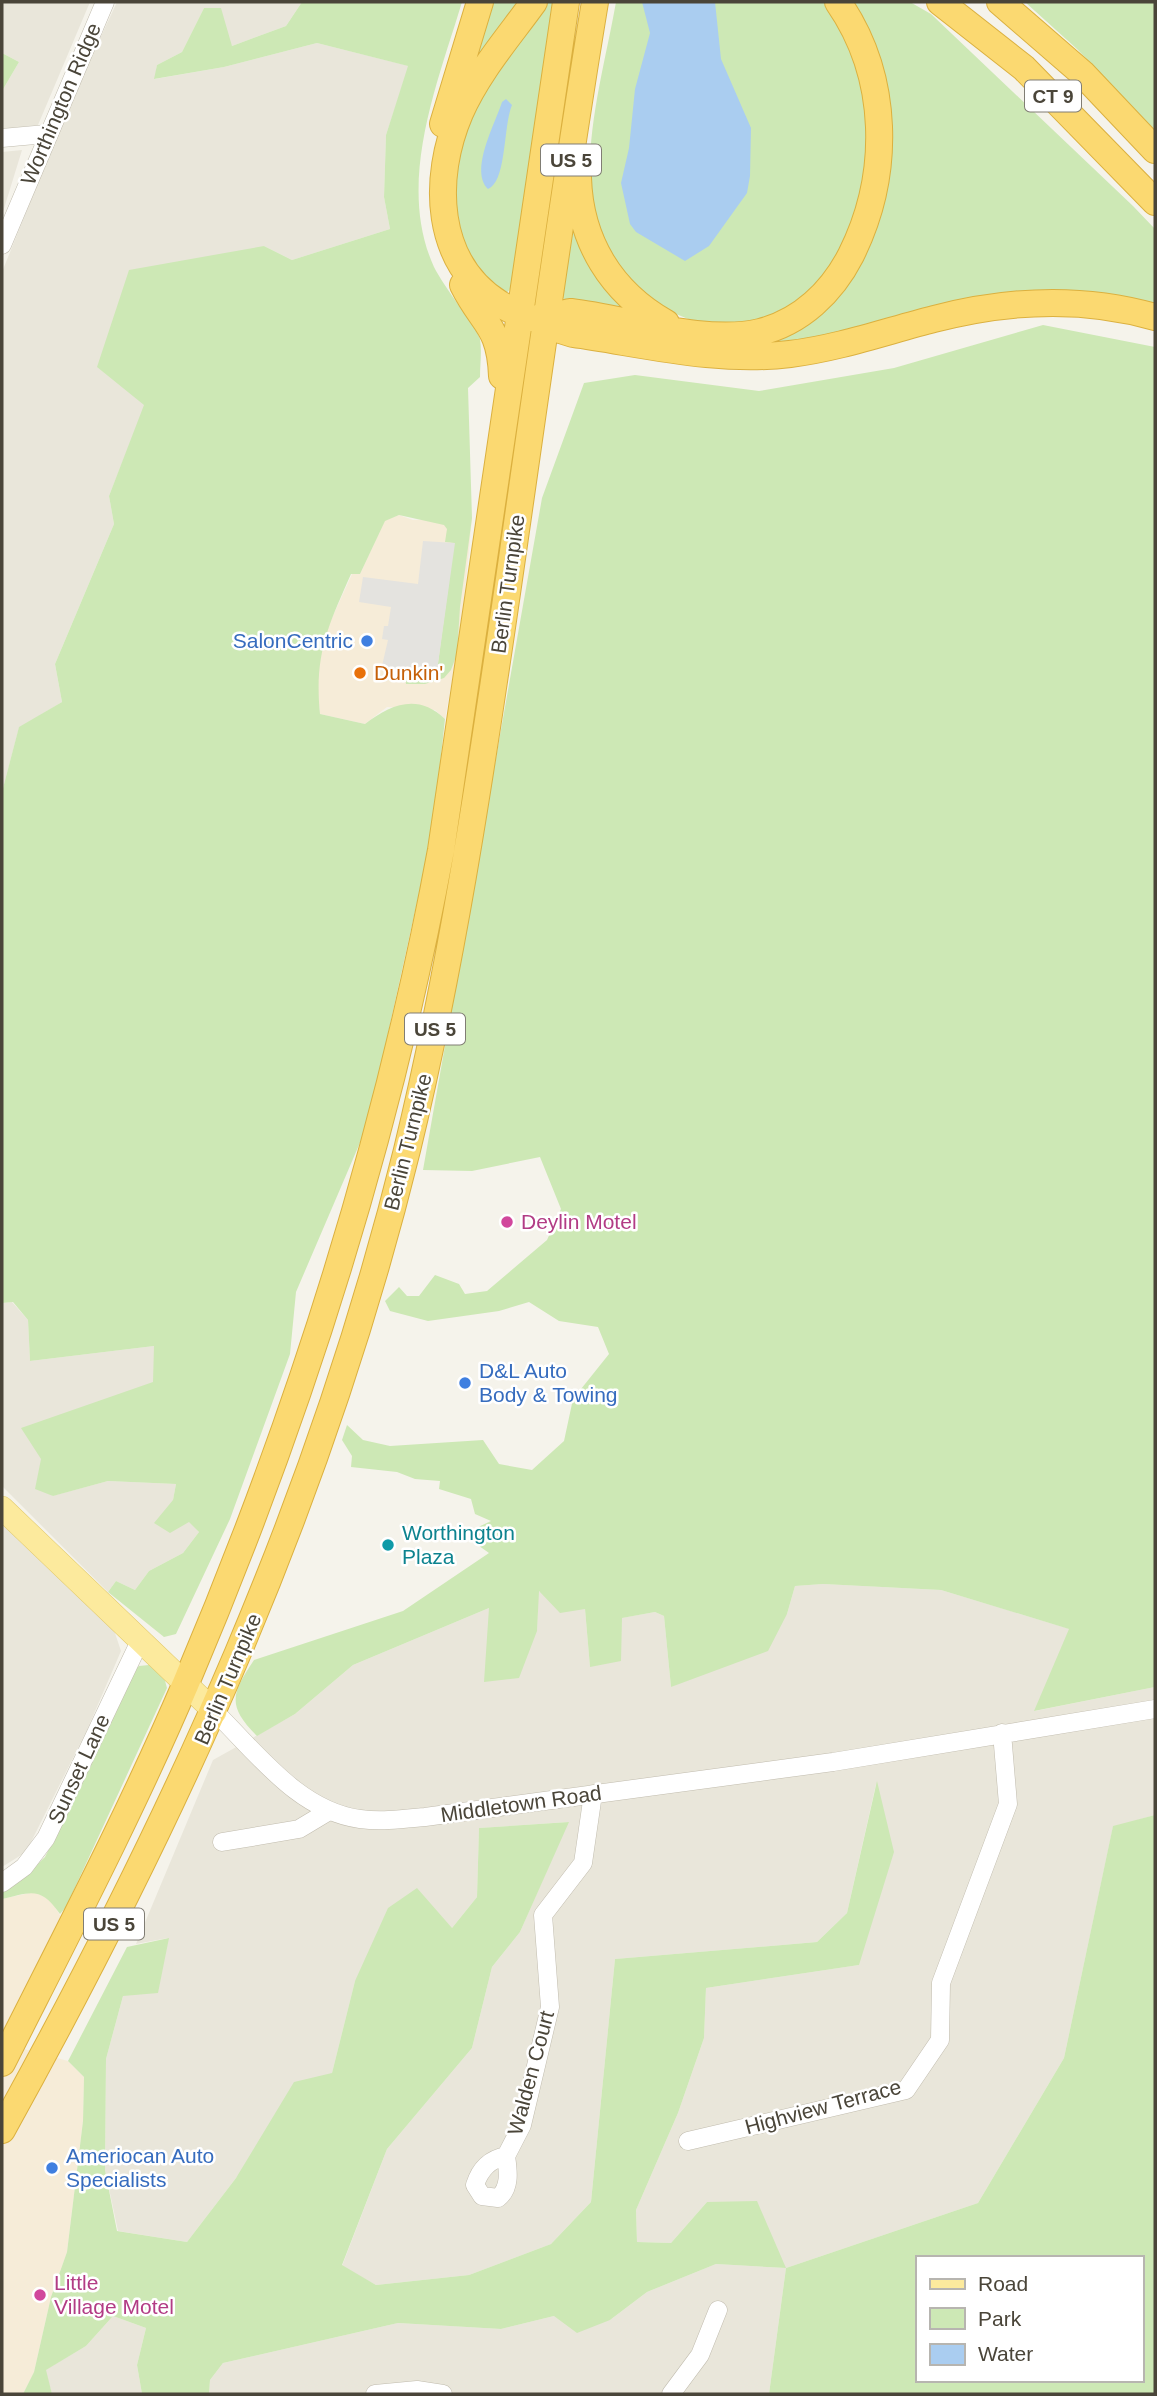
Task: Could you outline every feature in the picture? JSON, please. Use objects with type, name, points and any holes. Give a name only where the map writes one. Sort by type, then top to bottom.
[{"type":"highway","points":[[480,2],[451,93],[439,143],[444,177],[444,223],[460,263],[464,287],[486,318],[498,342],[506,414]]},
{"type":"highway","points":[[444,177],[452,135],[462,108],[488,65],[534,2]]},
{"type":"highway","name":"Berlin Turnpike","points":[[2,2063],[121,1823],[186,1684],[247,1532],[319,1329],[390,1085],[441,850],[566,2]]},
{"type":"highway","name":"Berlin Turnpike","points":[[2,2130],[107,1938],[215,1712],[279,1556],[319,1445],[373,1273],[414,1118],[467,857],[595,2]]},
{"type":"highway","points":[[547,319],[554,314],[570,312],[726,336],[759,332],[783,324],[806,310],[828,290],[858,241],[876,184],[878,118],[874,83],[864,52],[838,2]]},
{"type":"highway","name":"CT 9","points":[[940,2],[1024,68],[1155,202]]},
{"type":"highway","name":"CT 9","points":[[1000,2],[1082,73],[1155,150]]},
{"type":"highway","points":[[576,127],[580,205],[592,245],[610,275],[634,302],[680,330]]},
{"type":"highway","points":[[460,263],[486,294],[520,313],[547,319],[557,329],[573,334],[706,353],[761,356],[816,350],[960,313],[1009,305],[1084,304],[1155,317]]},
{"type":"main road","name":"Middletown Road","points":[[2,1508],[139,1643],[215,1712]]},
{"type":"street","name":"Worthington Ridge","points":[[2,245],[46,134],[105,2]]},
{"type":"street","points":[[2,138],[46,134]]},
{"type":"street","name":"Sunset Lane","points":[[2,1883],[24,1867],[46,1838],[139,1643]]},
{"type":"street","name":"Middletown Road","points":[[215,1712],[294,1789],[329,1811],[360,1819],[400,1819],[833,1762],[1155,1709]]},
{"type":"street","name":"Highview Terrace","points":[[688,2141],[906,2090],[940,2040],[942,1983],[1008,1804],[1002,1733]]},
{"type":"street","name":"Walden Court","points":[[506,2156],[522,2125],[550,2007],[543,1915],[583,1863],[593,1794]]},
{"type":"street","points":[[222,1842],[299,1829],[329,1811]]},
{"type":"street","points":[[671,2394],[700,2355],[718,2310]]},
{"type":"street","points":[[376,2394],[443,2394]]},
{"type":"shaded area","points":[[2,2],[90,2],[38,125],[2,129],[2,91],[19,62],[2,53]]},
{"type":"shaded area","points":[[117,2],[302,2],[286,26],[232,46],[204,8],[182,52],[157,65],[155,79],[224,67],[317,43],[409,66],[386,135],[384,197],[390,229],[292,260],[264,246],[145,405],[109,496],[114,524],[55,664],[62,702],[19,728],[2,792],[2,272],[71,101]]},
{"type":"shaded area","points":[[22,150],[2,215],[2,152]]},
{"type":"shaded area","points":[[399,515],[413,520],[472,518],[461,633],[445,719],[435,710],[387,707],[365,724],[320,714],[316,677],[326,631],[352,574],[360,574],[385,520]]},
{"type":"shaded area","points":[[423,541],[455,543],[436,678],[428,676],[427,679],[381,670],[388,640],[382,639],[384,626],[388,626],[391,607],[359,602],[363,577],[418,584]]},
{"type":"shaded area","points":[[12,1302],[28,1320],[30,1361],[154,1346],[154,1382],[41,1459],[52,1496],[108,1481],[176,1484],[173,1500],[199,1532],[183,1553],[149,1571],[135,1590],[116,1581],[108,1592],[2,1486],[2,1303]]},
{"type":"shaded area","points":[[2,1518],[112,1624],[121,1651],[87,1730],[26,1852],[2,1867]]},
{"type":"shaded area","points":[[823,1584],[941,1590],[1070,1629],[1035,1711],[1155,1687],[1155,1815],[1113,1827],[1064,2058],[978,2203],[786,2268],[769,2394],[209,2394],[210,2380],[223,2363],[398,2323],[501,2329],[554,2316],[610,2320],[647,2292],[716,2264],[785,2268],[707,2202],[671,2243],[637,2242],[636,2210],[678,2113],[704,2038],[706,1988],[859,1965],[876,1784],[847,1913],[817,1942],[615,1959],[591,2202],[551,2244],[469,2275],[376,2285],[342,2266],[387,2149],[472,2048],[492,1967],[520,1932],[568,1822],[479,1828],[477,1897],[452,1928],[355,1981],[332,2073],[236,2178],[187,2242],[118,2231],[105,2170],[106,2059],[123,1996],[168,1938],[136,1944],[213,1760],[295,1714],[353,1665],[489,1608],[537,1631],[538,1591],[585,1609],[590,1667],[621,1618],[655,1612],[664,1616],[671,1687],[787,1614],[795,1586]]},
{"type":"shaded area","points":[[34,1892],[50,1899],[61,1917],[6,2044],[68,2061],[84,2077],[83,2121],[67,2252],[51,2297],[34,2372],[23,2394],[2,2394],[2,1899]]},
{"type":"shaded area","points":[[113,2316],[146,2328],[137,2365],[142,2394],[52,2394],[45,2370],[86,2346]]},
{"type":"green space","points":[[302,2],[462,2],[424,134],[419,202],[423,235],[434,267],[480,339],[480,377],[468,388],[472,518],[460,607],[457,654],[451,670],[444,678],[425,684],[406,684],[405,676],[436,678],[454,543],[445,542],[447,529],[444,525],[399,515],[385,521],[360,574],[351,574],[325,641],[319,675],[320,714],[365,724],[395,707],[415,704],[435,711],[445,719],[433,830],[368,1124],[296,1292],[290,1354],[230,1519],[176,1634],[164,1637],[108,1592],[116,1581],[135,1590],[149,1571],[183,1553],[199,1532],[189,1522],[170,1533],[154,1523],[173,1500],[176,1484],[108,1481],[53,1496],[35,1489],[41,1459],[21,1428],[153,1382],[154,1346],[30,1361],[28,1320],[13,1302],[2,1303],[2,792],[19,727],[62,702],[55,664],[114,524],[109,496],[144,405],[97,367],[129,270],[264,246],[292,260],[390,229],[384,197],[386,135],[408,66],[317,43],[224,67],[154,79],[157,65],[182,52],[204,8],[221,8],[232,46],[286,26]]},
{"type":"green space","points":[[488,2],[521,2],[462,94]]},
{"type":"green space","points":[[544,2],[554,2],[511,288],[505,295],[496,293],[465,253],[453,189],[467,126],[484,90]]},
{"type":"green space","points":[[616,2],[827,2],[862,87],[868,123],[867,165],[863,189],[846,238],[819,282],[802,300],[784,313],[747,326],[707,324],[688,319],[653,301],[603,248],[592,205],[591,146]]},
{"type":"green space","points":[[848,2],[910,2],[931,14],[1133,206],[1155,229],[1155,304],[1093,294],[796,347],[753,345],[814,319],[889,172]]},
{"type":"green space","points":[[1025,2],[1155,2],[1155,130],[1077,49]]},
{"type":"green space","points":[[2,53],[19,62],[2,91]]},
{"type":"green space","points":[[572,213],[629,310],[567,302],[563,298]]},
{"type":"green space","points":[[1043,325],[1155,347],[1155,1687],[1034,1711],[1069,1629],[941,1590],[823,1584],[795,1586],[787,1614],[768,1651],[671,1687],[664,1616],[655,1612],[622,1618],[621,1661],[590,1667],[585,1609],[560,1613],[539,1591],[537,1631],[519,1678],[484,1682],[489,1608],[353,1665],[295,1714],[257,1736],[241,1716],[236,1700],[241,1682],[254,1660],[403,1611],[489,1553],[475,1543],[474,1529],[491,1521],[475,1514],[471,1499],[439,1489],[440,1481],[415,1479],[397,1472],[351,1467],[352,1456],[342,1440],[347,1425],[363,1440],[390,1446],[483,1440],[499,1464],[532,1470],[564,1441],[573,1399],[609,1354],[598,1327],[559,1321],[529,1302],[499,1311],[428,1321],[390,1311],[385,1301],[399,1287],[407,1296],[419,1296],[435,1275],[459,1284],[465,1294],[487,1291],[547,1240],[561,1209],[540,1157],[472,1171],[423,1170],[542,498],[584,383],[635,375],[759,391],[894,368]]},
{"type":"green space","points":[[149,1665],[164,1677],[167,1688],[66,1907],[60,1914],[47,1899],[35,1893],[2,1899],[2,1891],[22,1879],[45,1857],[95,1756],[129,1675],[139,1666]]},
{"type":"green space","points":[[877,1781],[894,1852],[859,1965],[706,1988],[704,2038],[678,2113],[636,2210],[637,2242],[671,2243],[707,2202],[757,2201],[786,2268],[716,2264],[647,2292],[610,2320],[577,2333],[554,2316],[501,2329],[398,2323],[223,2363],[210,2380],[209,2394],[142,2394],[137,2365],[146,2328],[113,2316],[86,2346],[46,2370],[52,2394],[23,2394],[34,2372],[51,2297],[67,2252],[83,2121],[84,2077],[68,2061],[127,1947],[169,1938],[158,1993],[123,1996],[106,2059],[105,2170],[117,2231],[187,2242],[236,2178],[294,2082],[332,2073],[355,1981],[388,1908],[417,1888],[452,1928],[477,1897],[479,1828],[569,1822],[520,1932],[492,1967],[472,2048],[387,2149],[342,2265],[376,2285],[469,2275],[551,2244],[591,2202],[615,1959],[817,1942],[847,1913]]},
{"type":"green space","points":[[1155,1815],[1155,2394],[769,2394],[786,2268],[978,2203],[1064,2058],[1113,1826]]},
{"type":"water","points":[[642,2],[715,2],[721,59],[751,128],[747,193],[709,246],[685,261],[636,232],[630,224],[621,183],[629,148],[635,89],[650,33]]},
{"type":"water","points":[[506,99],[512,105],[502,164],[494,184],[488,189],[481,171],[482,159],[489,134],[502,102]]},
{"type":"place","name":"SalonCentric","points":[[367,641]]},
{"type":"place","name":"Dunkin'","points":[[360,673]]},
{"type":"place","name":"Deylin Motel","points":[[507,1222]]},
{"type":"place","name":"D&L Auto Body & Towing","points":[[465,1383]]},
{"type":"place","name":"Worthington Plaza","points":[[388,1545]]},
{"type":"place","name":"Ameriocan Auto Specialists","points":[[52,2168]]},
{"type":"place","name":"Little Village Motel","points":[[40,2295]]}]
